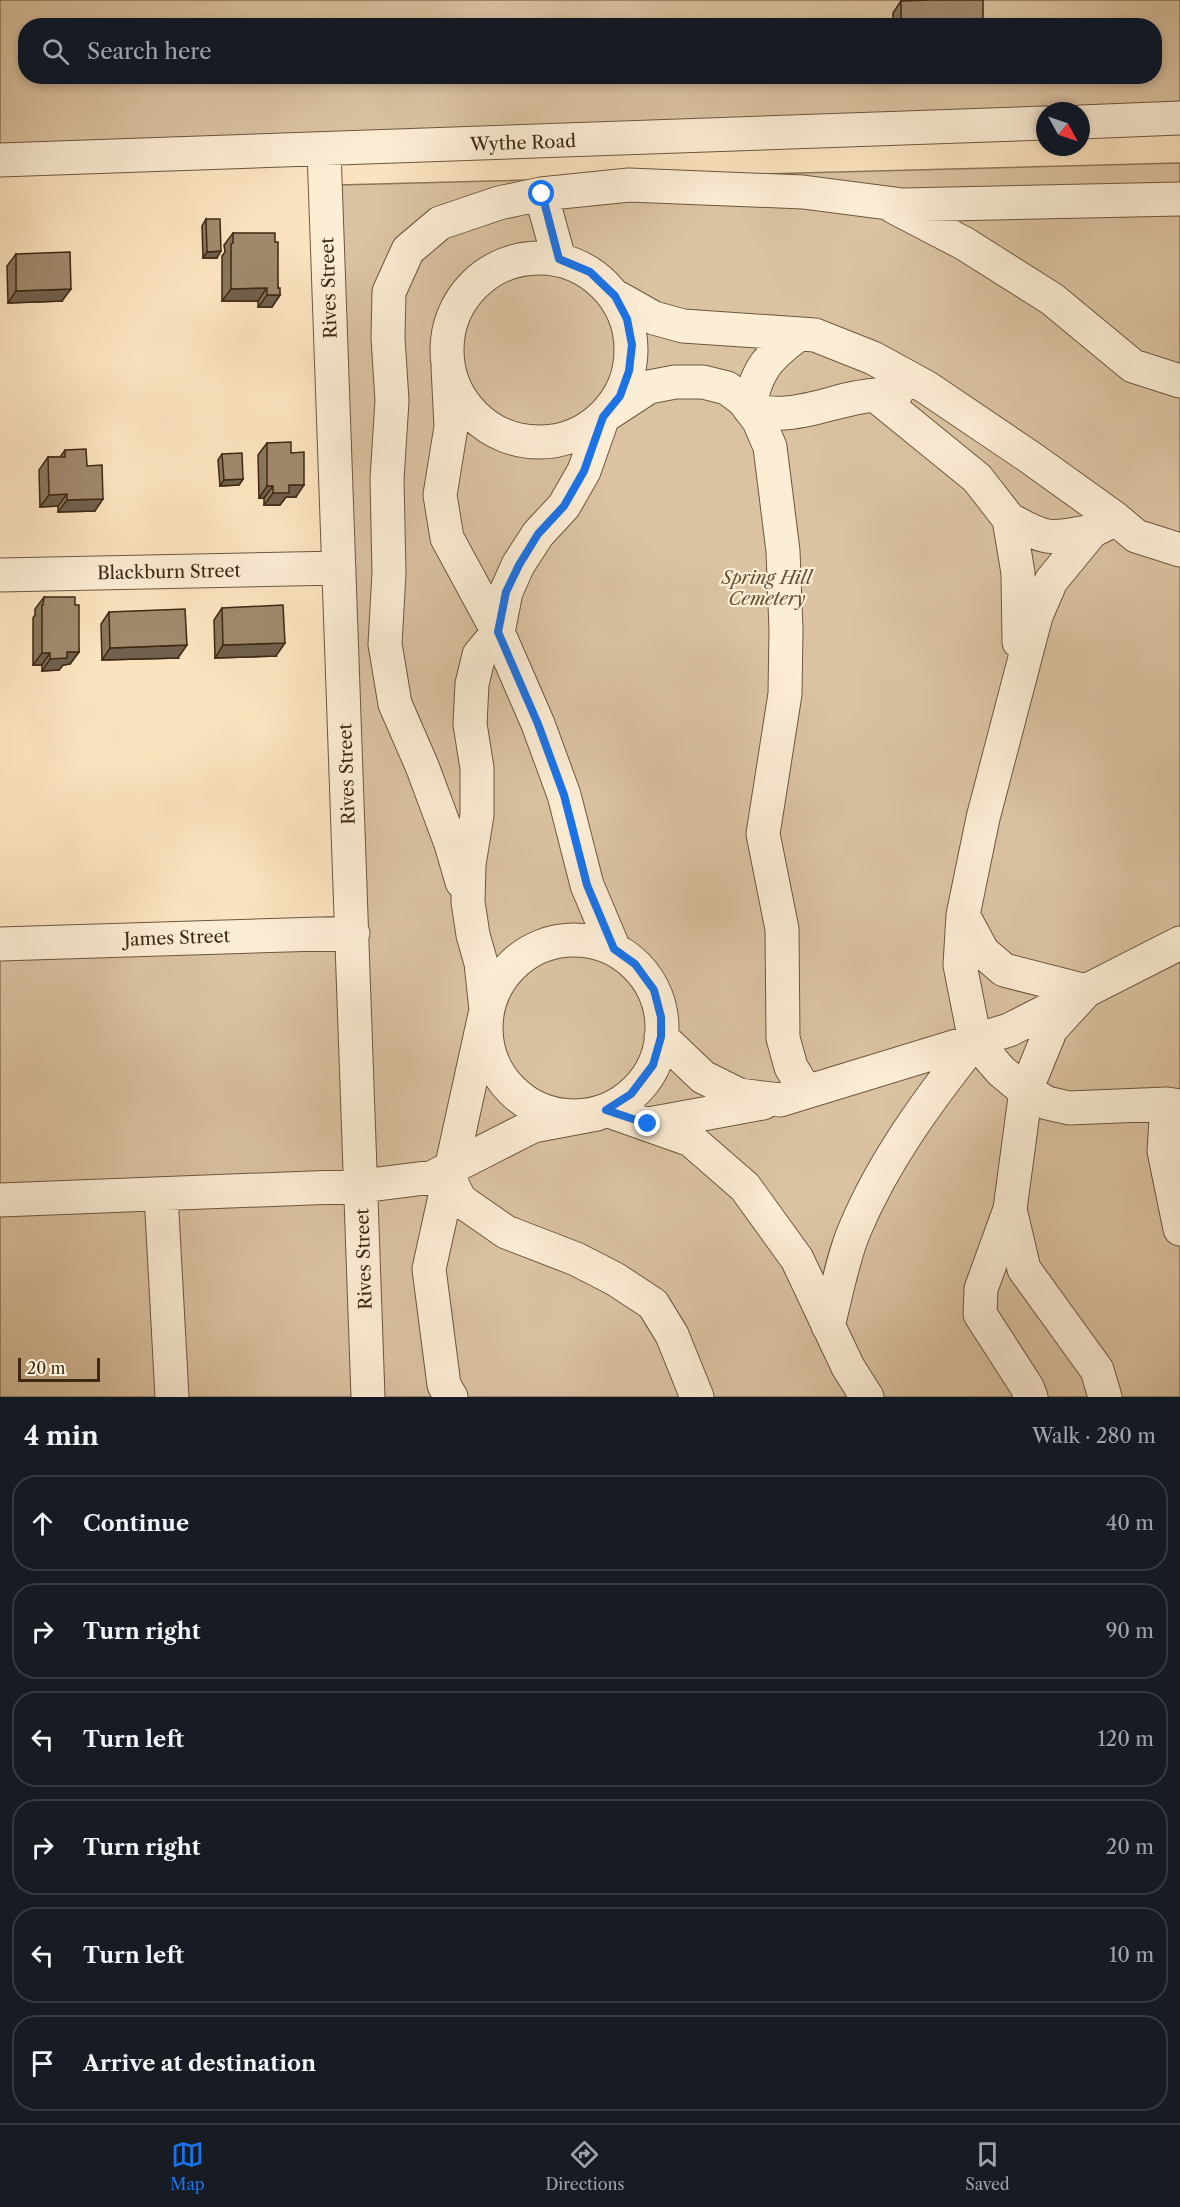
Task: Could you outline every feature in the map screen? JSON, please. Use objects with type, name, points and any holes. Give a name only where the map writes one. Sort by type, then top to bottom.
[{"type":"street","points":[[1090,122],[1180,118]]},
{"type":"street","name":"Wythe Road","points":[[0,160],[1036,123]]},
{"type":"street","name":"Rives Street","points":[[324,150],[368,1397]]},
{"type":"street","points":[[867,1397],[848,1367],[797,1259],[745,1187],[691,1140],[648,1124],[606,1110],[571,1116],[538,1110],[502,1081],[488,1053],[482,963],[473,935],[468,902],[451,844],[422,766],[395,704],[385,644],[389,573],[387,479],[392,400],[388,338],[389,292],[408,250],[440,223],[499,204],[542,194],[629,185],[803,192],[903,205],[1180,199]]},
{"type":"street","points":[[542,194],[559,259]]},
{"type":"street","points":[[888,203],[965,244],[1052,299],[1132,366],[1180,381]]},
{"type":"street","points":[[614,949],[587,885],[564,795],[538,724],[498,632],[447,538],[440,495],[451,427],[447,337],[456,308],[474,284],[499,266],[528,258],[559,259],[590,272],[615,296],[654,318],[683,326],[815,335],[873,358],[927,387],[1104,525],[1180,550]]},
{"type":"street","points":[[468,902],[469,864],[477,816],[477,768],[470,724],[472,684],[479,655],[498,632],[506,592],[519,565],[538,534],[564,506],[584,471],[603,417],[620,396],[629,371],[632,345],[627,319],[615,296]]},
{"type":"street","points":[[749,408],[753,386],[763,367],[799,334]]},
{"type":"street","points":[[448,367],[458,396],[475,418],[498,434],[525,442],[554,442],[580,433],[649,387],[675,382],[703,382],[727,388],[743,400],[759,421],[770,447],[783,551],[786,630],[785,694],[763,834],[782,929],[783,1038],[791,1067],[793,1096]]},
{"type":"street","points":[[749,408],[761,413],[784,414],[927,387]]},
{"type":"street","points":[[875,395],[977,478],[1010,519],[1037,535],[1059,537],[1104,525]]},
{"type":"street","points":[[1010,519],[1018,573],[1019,682]]},
{"type":"street","points":[[1104,525],[1051,581],[1036,616],[983,818],[963,915],[960,965],[975,1041],[1002,1071],[1026,1090],[1047,1102],[1069,1108],[1174,1105],[1164,1150],[1180,1229]]},
{"type":"street","name":"Blackburn Street","points":[[0,575],[339,568]]},
{"type":"street","points":[[963,915],[983,952],[1004,969],[1086,991]]},
{"type":"street","name":"James Street","points":[[0,944],[353,933]]},
{"type":"street","points":[[0,1200],[362,1186],[433,1177],[451,1173],[533,1126],[597,1114],[631,1094],[653,1065],[661,1037],[661,1017],[654,990],[635,964],[614,949],[584,939],[544,943],[519,957],[486,1010],[451,1173],[429,1269],[444,1385],[451,1397]]},
{"type":"street","points":[[648,1124],[793,1096],[1010,1030],[1180,944]]},
{"type":"street","points":[[1031,1397],[1027,1387],[980,1314],[981,1289],[1010,1209],[1026,1090],[1051,1029],[1086,991]]},
{"type":"street","points":[[661,1037],[703,1077],[739,1095],[793,1096]]},
{"type":"street","points":[[828,1326],[854,1231],[880,1175],[941,1084],[975,1041]]},
{"type":"street","points":[[451,1173],[460,1200],[506,1232],[576,1259],[615,1279],[653,1304],[672,1335],[697,1397]]},
{"type":"street","points":[[161,1194],[172,1397]]},
{"type":"street","points":[[1010,1209],[1024,1269],[1097,1370],[1106,1397]]},
{"type":"green space","points":[[0,0],[1180,0],[1180,103],[1090,106],[1090,102],[1036,102],[1036,108],[0,145]]},
{"type":"green space","name":"Spring Hill Cemetery","points":[[1180,163],[1180,1397],[0,1397],[0,958],[367,947],[339,185]]},
{"type":"building","points":[[983,0],[983,18],[901,18],[901,1]]},
{"type":"building","points":[[206,219],[220,219],[221,251],[207,252]]},
{"type":"building","points":[[233,233],[275,233],[275,242],[278,242],[280,295],[267,295],[267,288],[231,289]]},
{"type":"building","points":[[70,252],[71,289],[16,291],[16,254]]},
{"type":"building","points":[[291,442],[291,453],[304,452],[304,485],[289,485],[289,493],[273,493],[273,486],[267,486],[267,443]]},
{"type":"building","points":[[86,449],[87,466],[102,465],[103,499],[67,500],[67,494],[49,495],[48,457],[65,457],[65,450]]},
{"type":"building","points":[[242,453],[243,479],[224,480],[222,454]]},
{"type":"building","points":[[44,597],[75,597],[75,605],[79,605],[79,652],[67,652],[67,658],[50,659],[50,653],[42,653]]},
{"type":"building","points":[[283,605],[285,643],[223,645],[222,608]]},
{"type":"building","points":[[185,609],[187,645],[110,648],[109,612]]},
{"type":"route","points":[[542,194],[559,259],[575,264],[604,283],[615,296],[627,319],[632,345],[629,371],[620,396],[603,417],[584,471],[564,506],[538,534],[519,565],[506,592],[498,632],[538,724],[564,795],[587,885],[614,949],[635,964],[654,990],[661,1017],[661,1037],[653,1065],[631,1094],[606,1110],[648,1124]]}]
